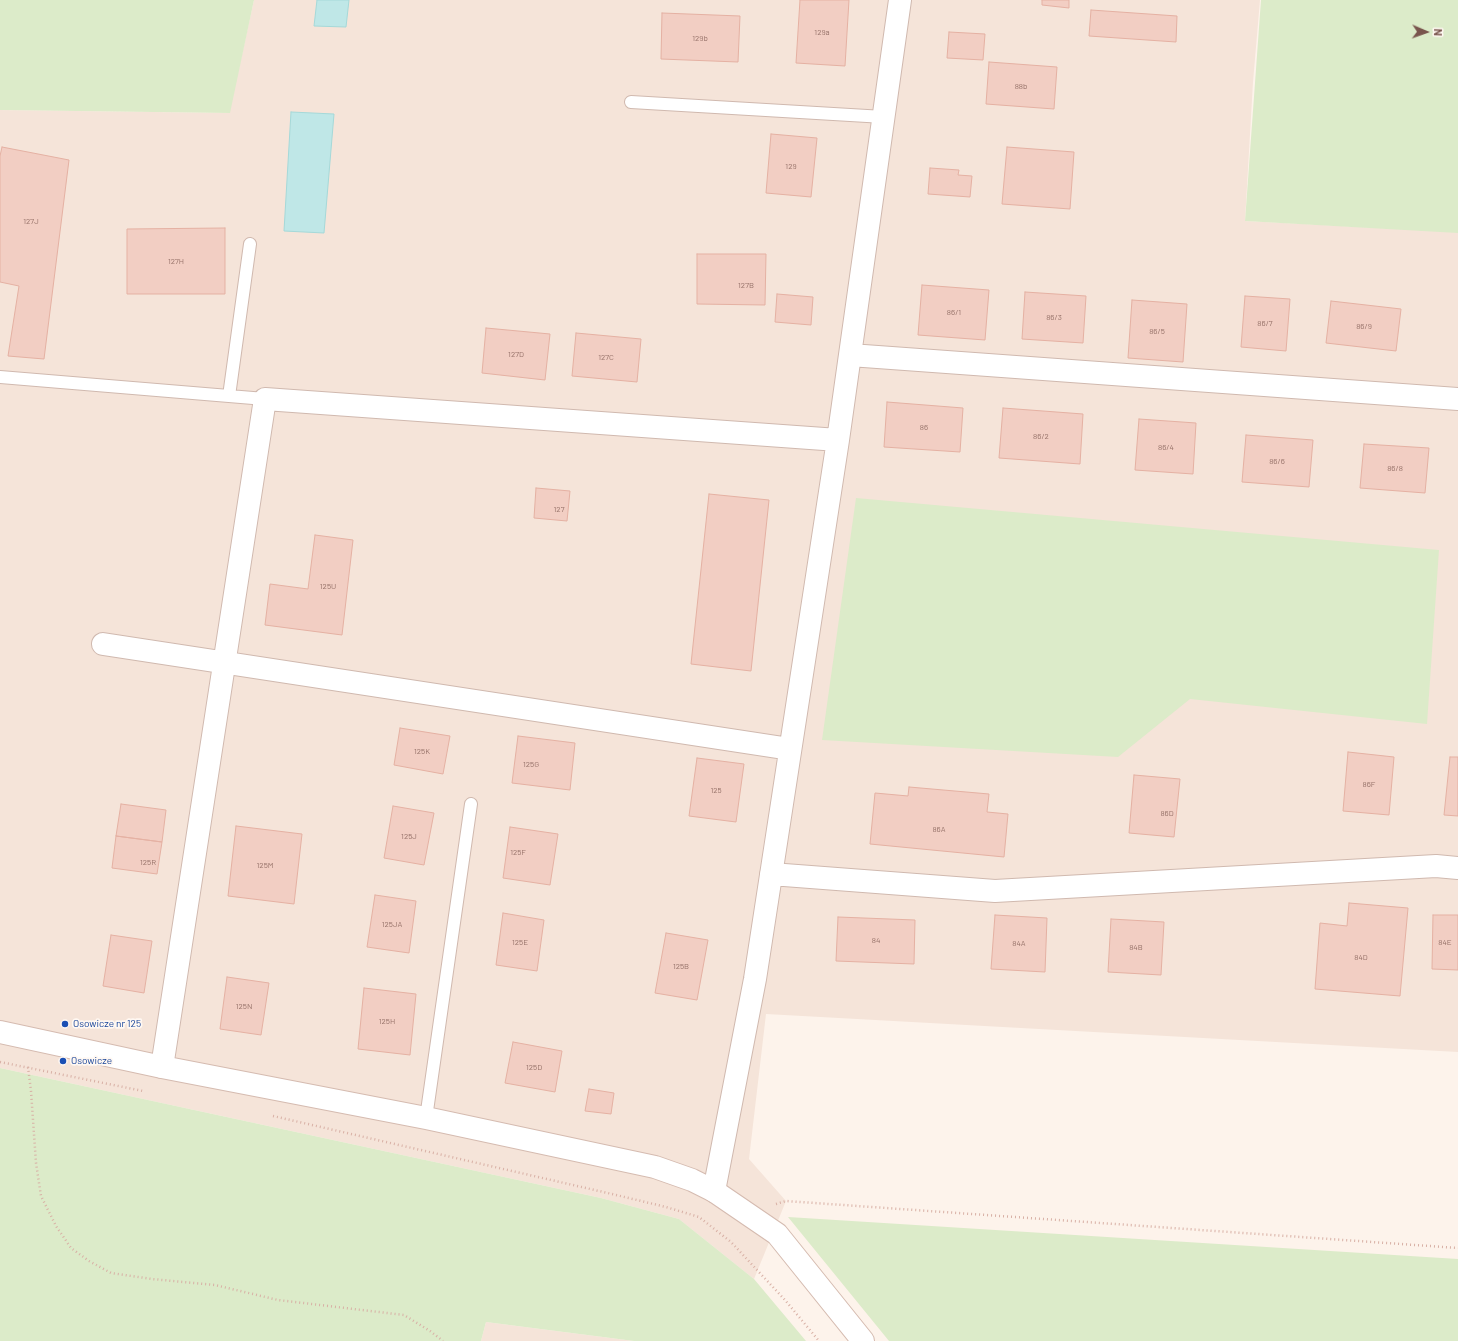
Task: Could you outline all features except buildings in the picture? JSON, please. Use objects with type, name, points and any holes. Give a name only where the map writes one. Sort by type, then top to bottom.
[{"type":"street","points":[[714,1191],[755,979],[838,440],[900,0]]},
{"type":"street","points":[[850,355],[1458,399]]},
{"type":"street","points":[[162,1067],[265,399],[838,440]]},
{"type":"street","points":[[103,644],[790,749]]},
{"type":"street","points":[[771,874],[995,891],[1436,866],[1458,868]]},
{"type":"street","points":[[0,1032],[162,1067],[426,1118],[655,1167],[692,1180],[714,1191],[777,1234],[863,1341]]},
{"type":"lane","points":[[631,102],[884,117]]},
{"type":"lane","points":[[229,396],[250,244]]},
{"type":"lane","points":[[0,377],[265,399]]},
{"type":"lane","points":[[426,1118],[471,804]]},
{"type":"path","points":[[23,1037],[32,1091],[36,1163],[41,1196],[56,1226],[71,1248],[89,1261],[111,1273],[152,1279],[215,1285],[278,1300],[404,1315],[443,1341]]},
{"type":"path","points":[[0,1062],[144,1091]]},
{"type":"path","points":[[267,1115],[612,1194],[666,1207],[699,1217],[731,1242],[785,1300],[819,1341]]},
{"type":"path","points":[[744,1211],[786,1201],[1458,1248]]},
{"type":"shaded area","points":[[254,0],[1260,0],[1253,82],[1245,221],[1458,232],[1458,1052],[766,1014],[749,1159],[786,1201],[754,1279],[679,1219],[601,1198],[0,1068],[0,110],[229,113]]},
{"type":"shaded area","points":[[486,1322],[634,1341],[481,1341]]},
{"type":"green space","points":[[0,0],[254,0],[230,113],[0,110]]},
{"type":"green space","points":[[1261,0],[1458,0],[1458,233],[1245,221]]},
{"type":"green space","points":[[856,498],[1439,550],[1427,724],[1190,699],[1118,757],[822,740]]},
{"type":"green space","points":[[0,1068],[601,1198],[679,1219],[754,1279],[806,1341],[634,1341],[486,1322],[481,1341],[0,1341]]},
{"type":"green space","points":[[788,1217],[1458,1259],[1458,1341],[889,1341]]},
{"type":"water","points":[[317,0],[349,0],[346,27],[314,26]]},
{"type":"water","points":[[291,112],[334,114],[324,233],[284,231]]},
{"type":"place","name":"Osowicze nr 125","points":[[65,1024]]},
{"type":"place","name":"Osowicze","points":[[63,1061]]}]
